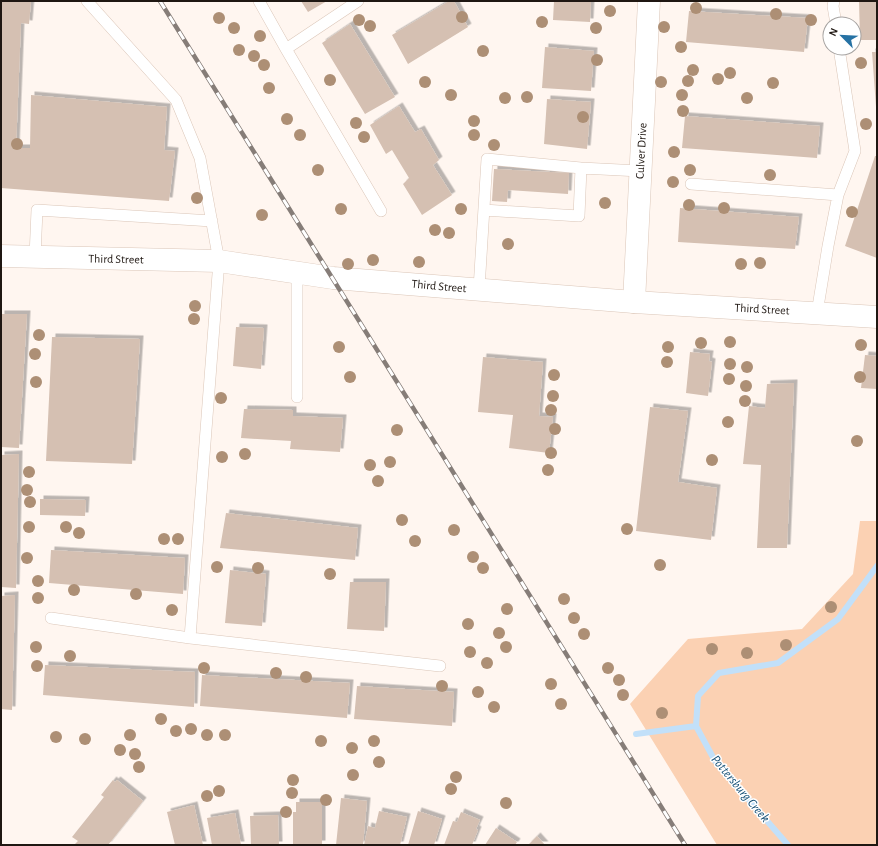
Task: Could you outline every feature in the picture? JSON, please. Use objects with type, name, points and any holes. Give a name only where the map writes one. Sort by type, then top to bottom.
[{"type":"street","name":"Culver Drive","points":[[634,302],[649,1]]},
{"type":"street","name":"Third Street","points":[[1,256],[219,261],[333,278],[634,302],[877,317]]},
{"type":"lane","points":[[88,1],[176,100],[200,158],[219,261],[190,638]]},
{"type":"lane","points":[[259,1],[381,211]]},
{"type":"lane","points":[[286,49],[358,1]]},
{"type":"lane","points":[[834,1],[833,6],[835,16]]},
{"type":"lane","points":[[817,313],[838,195],[854,151],[840,56]]},
{"type":"lane","points":[[479,289],[487,159],[581,168],[640,171]]},
{"type":"lane","points":[[484,210],[579,216],[581,168]]},
{"type":"lane","points":[[691,184],[838,195]]},
{"type":"lane","points":[[35,257],[37,210],[212,221]]},
{"type":"lane","points":[[297,272],[297,397]]},
{"type":"lane","points":[[51,618],[190,638],[440,666]]},
{"type":"shaded area","points":[[860,521],[877,521],[877,845],[717,845],[630,704],[688,639],[802,629],[853,574]]},
{"type":"building","points":[[1,1],[31,1],[29,24],[21,23],[16,148],[30,148],[31,95],[167,107],[164,150],[175,151],[169,201],[1,188]]},
{"type":"building","points":[[301,1],[327,1],[308,12]]},
{"type":"building","points":[[449,1],[454,1],[468,27],[408,64],[392,35]]},
{"type":"building","points":[[554,1],[591,1],[590,22],[553,20]]},
{"type":"building","points":[[859,1],[877,1],[877,40],[862,40],[862,16],[859,16]]},
{"type":"building","points":[[689,11],[808,18],[804,52],[686,42]]},
{"type":"building","points":[[350,24],[395,97],[365,114],[322,43]]},
{"type":"building","points":[[545,47],[594,51],[591,91],[542,88]]},
{"type":"building","points":[[872,52],[877,52],[877,107],[876,107]]},
{"type":"building","points":[[547,99],[591,102],[587,149],[544,144]]},
{"type":"building","points":[[399,106],[415,132],[421,129],[439,160],[433,165],[452,195],[422,215],[403,184],[409,178],[392,150],[386,154],[370,125]]},
{"type":"building","points":[[685,116],[820,126],[817,158],[682,148]]},
{"type":"building","points":[[875,156],[877,156],[877,258],[845,246]]},
{"type":"building","points":[[494,169],[569,173],[568,194],[508,190],[507,202],[492,201]]},
{"type":"building","points":[[680,208],[799,217],[795,249],[678,242]]},
{"type":"building","points":[[1,314],[27,314],[19,448],[1,447]]},
{"type":"building","points":[[236,327],[264,328],[261,369],[233,366]]},
{"type":"building","points":[[52,337],[140,339],[132,464],[46,461]]},
{"type":"building","points":[[690,352],[710,354],[709,361],[712,362],[708,396],[686,393]]},
{"type":"building","points":[[865,355],[877,356],[877,389],[861,388]]},
{"type":"building","points":[[483,357],[543,362],[539,416],[553,417],[549,453],[509,448],[513,415],[478,412]]},
{"type":"building","points":[[794,383],[787,548],[757,548],[761,465],[743,464],[749,406],[765,408],[767,384]]},
{"type":"building","points":[[650,407],[688,411],[678,482],[717,488],[711,540],[636,531]]},
{"type":"building","points":[[244,409],[293,410],[293,416],[343,418],[340,452],[290,449],[291,441],[241,438]]},
{"type":"building","points":[[19,454],[16,588],[1,587],[1,455]]},
{"type":"building","points":[[40,499],[86,500],[85,516],[40,515]]},
{"type":"building","points":[[226,513],[358,528],[355,560],[220,548]]},
{"type":"building","points":[[51,550],[185,558],[183,594],[49,583]]},
{"type":"building","points":[[230,570],[266,574],[262,626],[225,623]]},
{"type":"building","points":[[350,582],[386,582],[384,631],[347,629]]},
{"type":"building","points":[[15,595],[12,710],[1,709],[1,596]]},
{"type":"building","points":[[45,665],[195,672],[194,707],[43,695]]},
{"type":"building","points":[[202,675],[350,683],[347,718],[200,706]]},
{"type":"building","points":[[357,686],[454,692],[452,726],[354,719]]},
{"type":"building","points":[[113,780],[115,782],[117,780],[143,801],[108,845],[74,845],[78,841],[72,837],[104,797],[101,795]]},
{"type":"building","points":[[341,798],[367,801],[363,845],[336,845]]},
{"type":"building","points":[[296,802],[322,802],[322,844],[293,845],[293,812],[296,812]]},
{"type":"building","points":[[194,805],[203,845],[175,845],[167,812]]},
{"type":"building","points":[[379,811],[407,817],[400,845],[364,845],[368,826],[375,828]]},
{"type":"building","points":[[418,811],[442,819],[434,845],[408,845]]},
{"type":"building","points":[[461,812],[480,820],[472,845],[444,845],[453,821],[457,822]]},
{"type":"building","points":[[235,813],[241,845],[212,845],[207,818]]},
{"type":"building","points":[[278,815],[279,845],[251,845],[250,816]]},
{"type":"building","points":[[496,828],[517,842],[515,845],[485,845]]},
{"type":"building","points":[[537,836],[545,845],[528,845]]},
{"type":"waterway","name":"Pottersburg Creek","points":[[788,845],[715,761],[696,726],[698,696],[719,673],[778,663],[838,619],[877,566]]},
{"type":"waterway","points":[[636,734],[696,726]]},
{"type":"railway","points":[[160,1],[685,845]]}]
